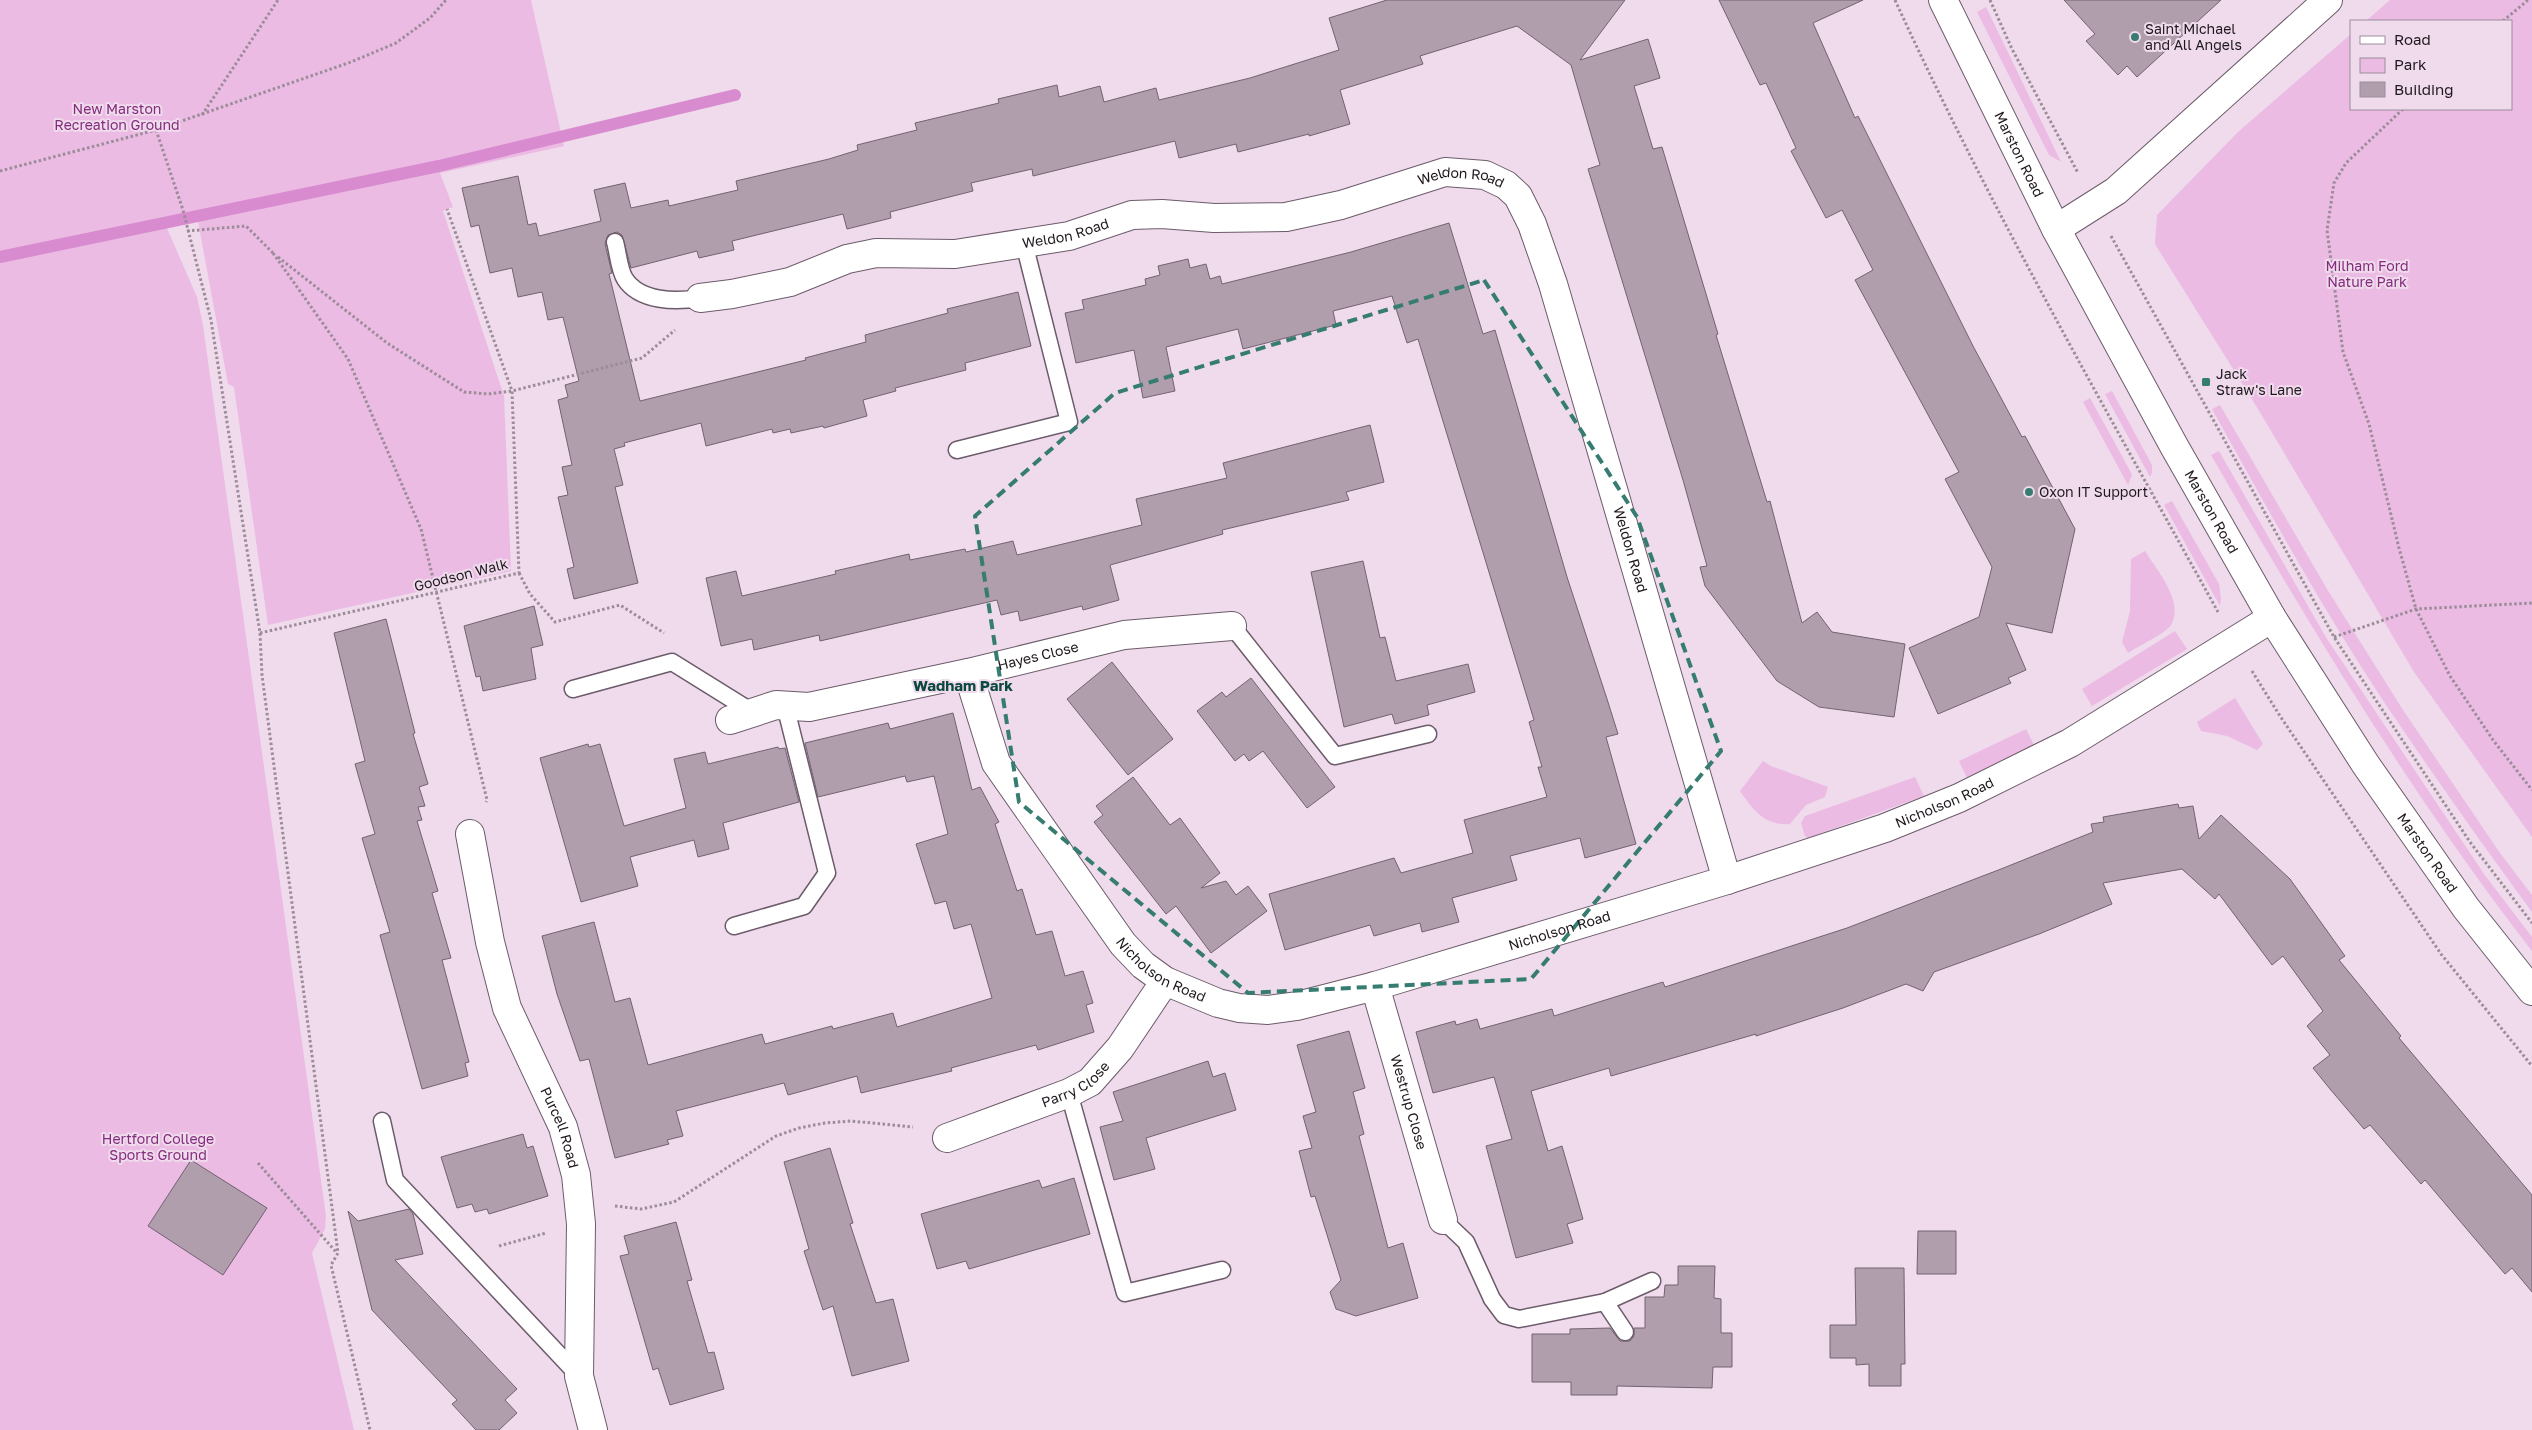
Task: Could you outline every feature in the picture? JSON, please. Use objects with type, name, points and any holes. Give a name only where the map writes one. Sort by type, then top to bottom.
[{"type":"street","name":"Marston Road","points":[[1943,0],[2056,228],[2174,446],[2272,618],[2366,765],[2466,908],[2532,991]]},
{"type":"street","points":[[2056,228],[2116,191],[2328,0]]},
{"type":"street","name":"Weldon Road","points":[[700,298],[732,294],[790,282],[847,259],[876,253],[955,254],[1069,236],[1132,215],[1162,214],[1214,218],[1286,217],[1341,205],[1445,172],[1485,175],[1506,184],[1518,196],[1532,224],[1553,284],[1727,880]]},
{"type":"street","name":"Nicholson Road","points":[[968,673],[996,764],[1123,944],[1142,965],[1165,981],[1218,1003],[1239,1008],[1268,1010],[1297,1006],[1375,986],[1727,880],[1885,828],[1959,798],[2070,743],[2272,618]]},
{"type":"street","name":"Hayes Close","points":[[742,716],[776,705],[809,707],[968,673],[1124,635],[1232,626]]},
{"type":"street","name":"Purcell Road","points":[[470,834],[490,942],[507,1008],[563,1127],[576,1174],[581,1224],[579,1376],[593,1430]]},
{"type":"street","name":"Parry Close","points":[[947,1138],[1069,1093],[1090,1082],[1120,1048],[1165,981]]},
{"type":"street","name":"Westrup Close","points":[[1375,986],[1443,1220]]},
{"type":"lane","points":[[615,242],[624,278],[639,293],[678,302],[700,298]]},
{"type":"lane","points":[[958,450],[1069,422],[1024,243]]},
{"type":"lane","points":[[1232,626],[1335,756],[1428,734]]},
{"type":"lane","points":[[574,689],[672,662],[742,716]]},
{"type":"lane","points":[[734,926],[804,906],[827,873],[785,705]]},
{"type":"lane","points":[[1069,1093],[1125,1293],[1222,1270]]},
{"type":"lane","points":[[382,1121],[395,1180],[579,1376]]},
{"type":"lane","points":[[1443,1220],[1466,1242],[1492,1299],[1504,1315],[1520,1319],[1605,1302],[1652,1281]]},
{"type":"lane","points":[[1605,1302],[1625,1332]]},
{"type":"path","points":[[202,116],[278,0]]},
{"type":"path","points":[[0,171],[202,116],[351,62],[396,43],[430,18],[446,0]]},
{"type":"path","points":[[1895,0],[1931,80],[2009,230],[2219,614]]},
{"type":"path","points":[[1990,0],[2012,49],[2072,164]]},
{"type":"path","points":[[2504,20],[2528,0]]},
{"type":"path","points":[[2402,110],[2346,163],[2334,182],[2327,230],[2343,352],[2369,424],[2416,609],[2450,676],[2493,740],[2532,790]]},
{"type":"path","points":[[156,130],[183,210],[211,320],[260,632],[262,675],[338,1254],[331,1266],[370,1430]]},
{"type":"path","name":"Goodson Walk","points":[[260,632],[519,573],[512,391],[447,209]]},
{"type":"path","points":[[188,232],[246,226],[273,253],[387,343],[464,392],[488,394],[512,391],[642,358],[681,325],[700,298]]},
{"type":"path","points":[[2113,240],[2334,637],[2470,842],[2532,924]]},
{"type":"path","points":[[273,253],[348,359],[421,529],[487,800],[470,834]]},
{"type":"path","points":[[519,573],[530,594],[555,622],[620,605],[669,636]]},
{"type":"path","points":[[2334,637],[2416,609],[2532,603]]},
{"type":"path","points":[[2248,664],[2286,724],[2441,954],[2532,1066]]},
{"type":"path","points":[[467,1255],[581,1224],[602,1206],[617,1205],[641,1209],[674,1202],[776,1136],[799,1128],[825,1122],[851,1121],[907,1125],[947,1138]]},
{"type":"path","points":[[258,1163],[338,1254]]},
{"type":"highlighted area","points":[[1484,280],[1637,517],[1721,751],[1531,979],[1248,993],[1019,802],[975,516],[1115,393]]},
{"type":"green space","points":[[0,0],[531,0],[564,146],[440,173],[453,207],[443,211],[504,396],[511,571],[268,625],[234,387],[228,384],[198,221],[166,226],[197,297],[203,325],[326,1216],[325,1229],[312,1253],[354,1430],[0,1430]]},
{"type":"green space","name":"Milham Ford Nature Park","points":[[2390,0],[2532,0],[2532,837],[2414,672],[2258,409],[2155,244],[2157,215],[2238,132],[2350,35],[2350,110],[2512,110],[2512,20],[2367,20]]},
{"type":"green space","points":[[1986,7],[2061,162],[2049,155],[1977,12]]},
{"type":"green space","points":[[2112,391],[2152,465],[2150,477],[2105,394]]},
{"type":"green space","points":[[2090,398],[2132,475],[2128,485],[2083,402]]},
{"type":"green space","points":[[2220,405],[2327,589],[2403,710],[2500,853],[2532,895],[2532,912],[2420,755],[2339,630],[2295,557],[2212,409]]},
{"type":"green space","points":[[2219,451],[2327,639],[2484,874],[2532,937],[2532,951],[2487,892],[2445,832],[2324,646],[2211,455]]},
{"type":"green space","points":[[2172,501],[2219,584],[2220,606],[2164,505]]},
{"type":"green space","points":[[2145,551],[2162,576],[2172,596],[2174,616],[2168,628],[2128,653],[2122,642],[2130,611],[2131,559]]},
{"type":"green space","points":[[2175,631],[2187,649],[2092,706],[2082,689]]},
{"type":"green space","points":[[2235,698],[2263,744],[2257,750],[2227,736],[2201,731],[2197,722]]},
{"type":"green space","points":[[2026,729],[2035,747],[1967,778],[1959,761]]},
{"type":"green space","points":[[1763,761],[1771,766],[1828,787],[1825,797],[1806,805],[1790,824],[1773,822],[1760,815],[1740,791]]},
{"type":"green space","points":[[1915,777],[1924,796],[1808,838],[1805,836],[1801,823],[1805,816]]},
{"type":"building","points":[[1387,0],[1625,0],[1580,60],[1648,39],[1660,78],[1634,86],[1653,149],[1662,147],[1718,334],[1716,335],[1767,502],[1770,501],[1802,623],[1817,612],[1832,632],[1905,644],[1894,717],[1819,707],[1777,681],[1705,586],[1700,567],[1707,566],[1683,480],[1588,169],[1600,165],[1571,65],[1517,26],[1420,56],[1423,64],[1340,90],[1350,124],[1309,136],[1309,134],[1238,152],[1236,144],[1179,158],[1175,141],[1033,176],[1032,169],[971,183],[973,191],[890,212],[891,218],[847,229],[843,214],[732,241],[734,250],[699,258],[697,251],[631,268],[622,235],[617,232],[608,235],[605,244],[612,273],[609,274],[640,401],[806,360],[805,358],[866,342],[865,335],[948,313],[947,309],[1018,292],[1031,346],[965,363],[966,370],[895,388],[896,391],[863,400],[867,416],[824,428],[823,426],[791,433],[790,429],[773,433],[772,429],[706,446],[701,423],[624,443],[625,446],[614,449],[623,485],[615,487],[638,583],[574,599],[567,569],[574,567],[558,497],[568,495],[562,467],[572,465],[558,400],[568,397],[565,385],[579,381],[563,317],[548,320],[542,292],[518,297],[512,268],[490,273],[479,225],[471,227],[462,188],[518,176],[528,225],[536,223],[539,236],[601,221],[594,190],[625,183],[631,208],[668,200],[669,206],[738,190],[736,181],[829,159],[858,150],[857,145],[917,130],[915,123],[999,103],[998,99],[1057,85],[1059,97],[1100,86],[1104,102],[1156,88],[1159,100],[1250,78],[1339,50],[1329,18]]},
{"type":"building","points":[[1719,0],[1863,0],[1813,23],[1855,118],[1858,116],[1973,346],[2022,437],[2025,436],[2075,529],[2052,633],[2006,623],[2026,670],[2008,678],[2011,683],[1938,714],[1909,648],[1979,617],[1992,567],[1945,479],[1959,472],[1855,280],[1873,270],[1842,210],[1826,218],[1791,151],[1796,148],[1766,83],[1760,85]]},
{"type":"building","name":"Saint Michael and All Angels","points":[[2064,0],[2221,0],[2137,77],[2127,66],[2118,75],[2086,41],[2095,34]]},
{"type":"building","points":[[1449,223],[1483,334],[1495,330],[1567,577],[1618,734],[1606,737],[1636,844],[1585,858],[1580,838],[1510,856],[1517,880],[1452,898],[1459,922],[1422,932],[1420,923],[1374,936],[1370,925],[1285,950],[1269,894],[1394,858],[1401,873],[1473,853],[1464,820],[1547,797],[1538,767],[1542,767],[1529,722],[1534,720],[1418,339],[1407,343],[1392,296],[1333,311],[1336,325],[1243,349],[1238,329],[1166,347],[1175,391],[1143,398],[1134,350],[1076,363],[1065,313],[1084,309],[1082,300],[1146,285],[1145,279],[1160,275],[1158,266],[1188,259],[1190,268],[1206,264],[1210,279],[1220,276],[1222,284],[1351,252]]},
{"type":"building","points":[[1370,425],[1384,482],[1346,492],[1349,500],[1222,530],[1223,534],[1110,565],[1119,600],[1083,610],[1082,606],[1020,621],[1018,611],[1001,615],[997,600],[820,641],[819,635],[754,650],[752,639],[721,646],[706,578],[736,571],[742,596],[836,574],[835,571],[909,554],[910,560],[965,549],[966,552],[1013,541],[1017,555],[1142,525],[1136,499],[1227,478],[1223,463]]},
{"type":"building","points":[[1363,561],[1380,638],[1385,637],[1396,681],[1468,664],[1475,692],[1427,705],[1429,715],[1395,724],[1392,714],[1344,727],[1311,572]]},
{"type":"building","points":[[534,606],[543,645],[531,648],[536,679],[483,691],[480,676],[476,677],[464,626]]},
{"type":"building","points":[[386,619],[415,733],[413,734],[428,784],[419,787],[425,806],[418,807],[422,820],[417,821],[438,891],[432,893],[451,958],[442,960],[469,1062],[465,1063],[468,1076],[422,1089],[380,935],[390,932],[362,838],[375,834],[355,764],[365,761],[334,633]]},
{"type":"building","points":[[1112,662],[1173,739],[1128,775],[1067,699]]},
{"type":"building","points":[[1251,678],[1335,787],[1307,808],[1263,751],[1249,761],[1244,754],[1235,761],[1197,711],[1222,692],[1226,697]]},
{"type":"building","points":[[953,713],[972,790],[980,787],[999,822],[995,824],[1017,891],[1022,889],[1036,935],[1052,931],[1065,976],[1083,971],[1093,1003],[1086,1005],[1094,1032],[1038,1050],[1036,1045],[951,1068],[952,1071],[861,1093],[857,1076],[788,1095],[784,1083],[676,1111],[683,1136],[667,1140],[669,1144],[615,1158],[589,1059],[580,1061],[557,994],[542,936],[594,922],[615,1002],[630,998],[648,1065],[762,1034],[765,1044],[832,1026],[833,1029],[893,1013],[897,1027],[992,998],[971,924],[954,929],[946,901],[935,904],[916,844],[948,834],[934,776],[907,782],[905,776],[818,797],[805,743],[888,723],[890,729]]},
{"type":"building","points":[[588,744],[589,747],[600,744],[624,826],[686,808],[674,759],[705,752],[708,764],[778,747],[779,749],[785,748],[799,802],[723,823],[729,849],[698,857],[694,840],[630,857],[638,886],[581,902],[540,758]]},
{"type":"building","points":[[1133,777],[1170,825],[1180,818],[1220,873],[1201,888],[1226,881],[1236,895],[1248,886],[1267,911],[1211,953],[1176,906],[1166,914],[1094,822],[1103,815],[1096,806]]},
{"type":"building","points":[[2178,804],[2179,808],[2193,806],[2199,839],[2221,815],[2290,879],[2345,956],[2339,960],[2401,1036],[2399,1038],[2532,1195],[2532,1292],[2512,1268],[2505,1274],[2425,1180],[2421,1184],[2370,1125],[2364,1129],[2330,1089],[2313,1068],[2330,1055],[2307,1026],[2323,1011],[2283,956],[2272,965],[2219,894],[2215,899],[2182,869],[2103,883],[2112,904],[2039,934],[1934,972],[1923,991],[1906,984],[1843,1008],[1756,1036],[1756,1034],[1611,1076],[1609,1068],[1531,1091],[1548,1151],[1562,1146],[1583,1219],[1567,1224],[1573,1243],[1516,1258],[1486,1146],[1512,1139],[1494,1077],[1433,1093],[1416,1032],[1455,1021],[1456,1025],[1477,1019],[1480,1029],[1552,1009],[1554,1016],[1663,982],[1665,987],[1847,928],[2001,869],[2093,832],[2091,824],[2104,822],[2103,817]]},
{"type":"building","points":[[1349,1031],[1365,1088],[1353,1092],[1364,1134],[1359,1136],[1388,1248],[1403,1243],[1418,1298],[1356,1316],[1336,1309],[1330,1292],[1341,1280],[1315,1196],[1311,1197],[1299,1151],[1312,1148],[1303,1116],[1316,1112],[1297,1045]]},
{"type":"building","points":[[1208,1061],[1213,1077],[1225,1073],[1236,1110],[1146,1138],[1155,1169],[1114,1180],[1100,1127],[1123,1121],[1113,1092]]},
{"type":"building","points":[[523,1134],[527,1148],[533,1146],[548,1196],[489,1214],[487,1209],[475,1212],[472,1204],[457,1208],[441,1157]]},
{"type":"building","points":[[830,1148],[853,1223],[850,1224],[876,1303],[893,1299],[909,1361],[852,1376],[833,1306],[823,1310],[804,1251],[809,1249],[784,1162]]},
{"type":"building","points":[[191,1160],[267,1208],[223,1275],[148,1226]]},
{"type":"building","points":[[1074,1178],[1090,1234],[969,1269],[966,1261],[937,1269],[921,1214],[1039,1180],[1042,1188]]},
{"type":"building","points":[[409,1209],[413,1214],[423,1254],[395,1260],[517,1389],[505,1400],[517,1413],[499,1430],[476,1430],[452,1404],[457,1400],[372,1310],[348,1211],[358,1221]]},
{"type":"building","points":[[676,1222],[692,1280],[687,1281],[708,1353],[714,1352],[724,1389],[670,1405],[658,1368],[653,1370],[620,1256],[629,1254],[624,1236]]},
{"type":"building","points":[[1918,1231],[1956,1231],[1956,1274],[1917,1274]]},
{"type":"building","points":[[1678,1266],[1715,1266],[1714,1298],[1721,1299],[1721,1333],[1732,1333],[1732,1367],[1713,1367],[1712,1388],[1617,1386],[1617,1395],[1571,1395],[1571,1382],[1532,1382],[1532,1334],[1570,1334],[1570,1329],[1610,1328],[1620,1341],[1630,1341],[1634,1336],[1634,1328],[1645,1328],[1645,1297],[1664,1297],[1665,1285],[1678,1285]]},
{"type":"building","points":[[1855,1268],[1904,1268],[1905,1364],[1901,1364],[1901,1386],[1869,1386],[1869,1364],[1856,1365],[1856,1358],[1830,1358],[1830,1325],[1856,1325]]},
{"type":"waterway","points":[[0,257],[439,166],[735,95]]},
{"type":"place","name":"Saint Michael and All Angels","points":[[2135,37]]},
{"type":"place","name":"Jack Straw's Lane","points":[[2206,382]]},
{"type":"place","name":"Oxon IT Support","points":[[2029,492]]},
{"type":"district","name":"Wadham Park","points":[[963,686]]},
{"type":"park label","name":"New Marston Recreation Ground","points":[[117,118]]},
{"type":"park label","name":"Hertford College Sports Ground","points":[[158,1148]]}]
